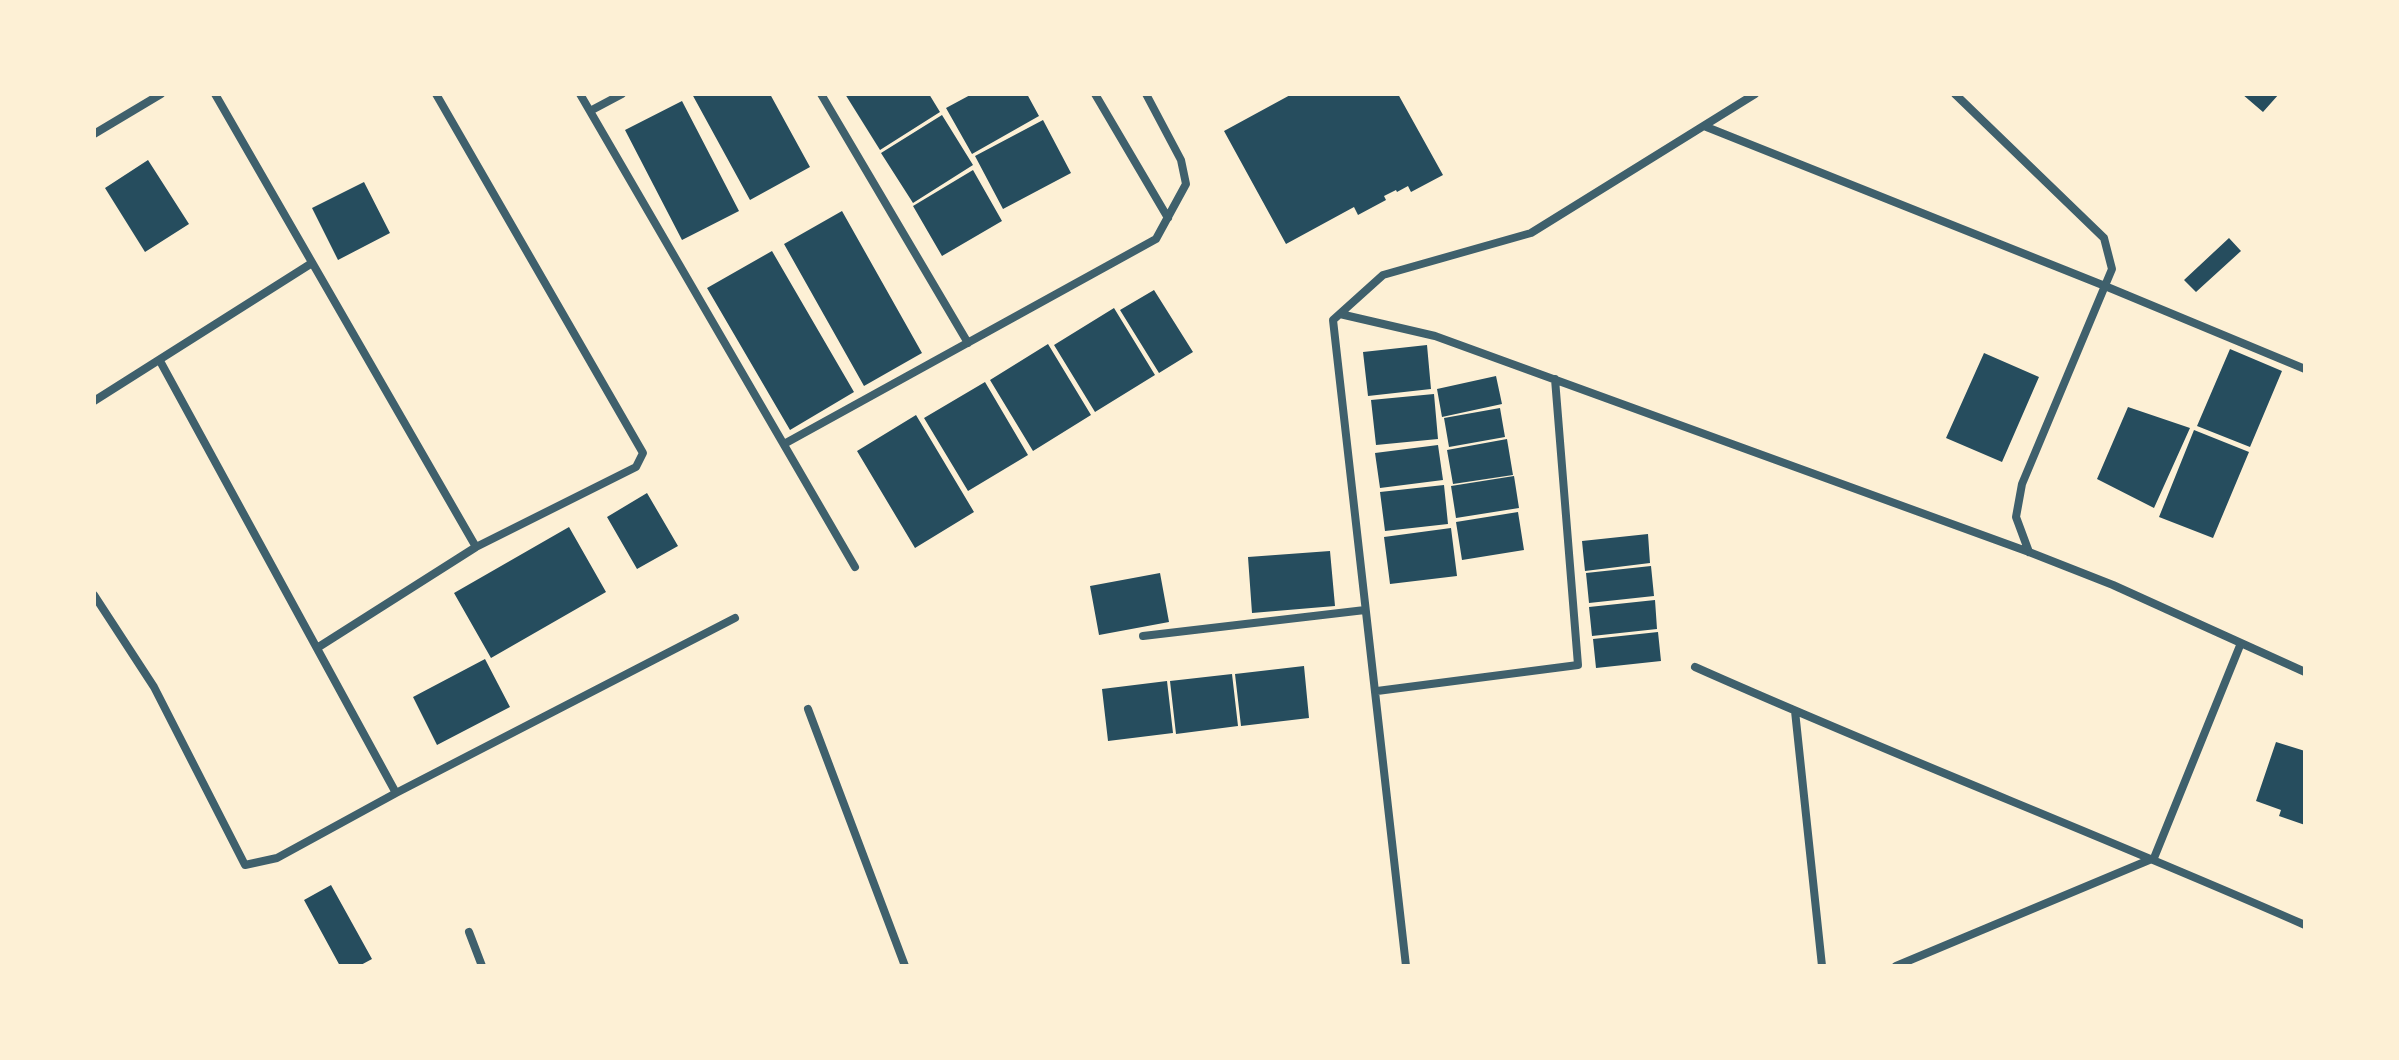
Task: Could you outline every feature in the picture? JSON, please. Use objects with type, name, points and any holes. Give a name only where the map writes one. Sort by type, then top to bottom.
[{"type":"street","points":[[94,134],[161,94]]},
{"type":"street","points":[[215,94],[476,547]]},
{"type":"street","points":[[317,648],[476,547],[636,467],[643,453],[436,94]]},
{"type":"street","points":[[580,94],[855,567]]},
{"type":"street","points":[[590,111],[622,94]]},
{"type":"street","points":[[821,94],[968,343]]},
{"type":"street","points":[[1095,94],[1168,218]]},
{"type":"street","points":[[784,444],[1156,239],[1186,184],[1181,160],[1146,94]]},
{"type":"street","points":[[1406,966],[1333,320],[1383,275],[1531,233],[1755,94]]},
{"type":"street","points":[[1955,94],[2104,238],[2112,269],[2022,484],[2016,517],[2029,552]]},
{"type":"street","points":[[1704,126],[2305,369]]},
{"type":"street","points":[[94,401],[312,263]]},
{"type":"street","points":[[1340,314],[1435,336],[2029,552],[2113,585],[2305,672]]},
{"type":"street","points":[[160,361],[396,793]]},
{"type":"street","points":[[1377,691],[1578,665],[1555,379]]},
{"type":"street","points":[[96,601],[154,687],[245,865],[277,858],[735,618]]},
{"type":"street","points":[[1143,636],[1365,610]]},
{"type":"street","points":[[1896,966],[2154,858],[2241,643]]},
{"type":"street","points":[[1695,667],[2154,858],[2305,925]]},
{"type":"street","points":[[808,709],[905,966]]},
{"type":"street","points":[[1795,711],[1822,966]]},
{"type":"street","points":[[469,932],[482,966]]},
{"type":"building","points":[[692,94],[770,94],[810,167],[750,200]]},
{"type":"building","points":[[845,94],[929,94],[940,112],[880,150]]},
{"type":"building","points":[[972,94],[1027,94],[1039,116],[972,154],[946,108]]},
{"type":"building","points":[[1292,94],[1398,94],[1443,175],[1411,192],[1408,186],[1396,190],[1384,196],[1386,200],[1358,215],[1354,207],[1286,244],[1224,131]]},
{"type":"building","points":[[2242,94],[2279,94],[2263,112]]},
{"type":"building","points":[[682,101],[739,211],[682,240],[625,130]]},
{"type":"building","points":[[942,115],[973,165],[913,203],[881,153]]},
{"type":"building","points":[[1043,120],[1071,173],[1003,209],[975,156]]},
{"type":"building","points":[[148,160],[189,224],[145,252],[105,188]]},
{"type":"building","points":[[973,170],[1002,221],[942,256],[913,206]]},
{"type":"building","points":[[364,182],[390,233],[338,260],[312,208]]},
{"type":"building","points":[[842,211],[922,353],[864,386],[784,244]]},
{"type":"building","points":[[2229,238],[2241,251],[2196,292],[2184,280]]},
{"type":"building","points":[[772,251],[854,392],[790,430],[707,288]]},
{"type":"building","points":[[1154,290],[1193,352],[1159,373],[1120,310]]},
{"type":"building","points":[[1114,308],[1155,375],[1095,412],[1054,345]]},
{"type":"building","points":[[1048,344],[1091,415],[1033,451],[990,380]]},
{"type":"building","points":[[1427,345],[1431,389],[1368,396],[1363,352]]},
{"type":"building","points":[[2230,349],[2282,371],[2250,447],[2197,426]]},
{"type":"building","points":[[1984,353],[2039,377],[2002,462],[1946,438]]},
{"type":"building","points":[[1496,376],[1502,404],[1442,417],[1437,389]]},
{"type":"building","points":[[985,382],[1028,455],[968,491],[924,418]]},
{"type":"building","points":[[1434,394],[1438,439],[1376,445],[1371,400]]},
{"type":"building","points":[[2128,407],[2190,428],[2154,508],[2097,479]]},
{"type":"building","points":[[1500,408],[1505,437],[1449,447],[1444,418]]},
{"type":"building","points":[[916,415],[974,512],[915,548],[857,451]]},
{"type":"building","points":[[2194,430],[2249,452],[2213,538],[2159,517]]},
{"type":"building","points":[[1507,439],[1513,475],[1453,484],[1447,450]]},
{"type":"building","points":[[1438,445],[1443,480],[1380,488],[1375,453]]},
{"type":"building","points":[[1514,476],[1519,508],[1456,518],[1451,486]]},
{"type":"building","points":[[1444,485],[1448,524],[1385,531],[1380,492]]},
{"type":"building","points":[[647,493],[678,546],[637,569],[607,517]]},
{"type":"building","points":[[1518,512],[1524,550],[1462,560],[1456,522]]},
{"type":"building","points":[[569,527],[606,592],[491,658],[454,593]]},
{"type":"building","points":[[1451,528],[1457,576],[1390,584],[1384,537]]},
{"type":"building","points":[[1648,534],[1650,563],[1585,571],[1582,541]]},
{"type":"building","points":[[1330,551],[1335,606],[1252,613],[1248,557]]},
{"type":"building","points":[[1651,566],[1654,596],[1589,603],[1586,573]]},
{"type":"building","points":[[1160,573],[1169,622],[1099,635],[1090,586]]},
{"type":"building","points":[[1655,600],[1657,629],[1592,636],[1589,607]]},
{"type":"building","points":[[1658,632],[1661,661],[1596,668],[1593,639]]},
{"type":"building","points":[[485,659],[510,707],[437,745],[413,697]]},
{"type":"building","points":[[1304,666],[1309,718],[1241,726],[1235,674]]},
{"type":"building","points":[[1232,674],[1238,726],[1176,734],[1170,681]]},
{"type":"building","points":[[1167,681],[1173,733],[1108,741],[1102,689]]},
{"type":"building","points":[[2276,742],[2305,751],[2305,825],[2279,816],[2281,810],[2256,801]]},
{"type":"building","points":[[331,885],[372,959],[359,966],[340,966],[304,900]]}]
